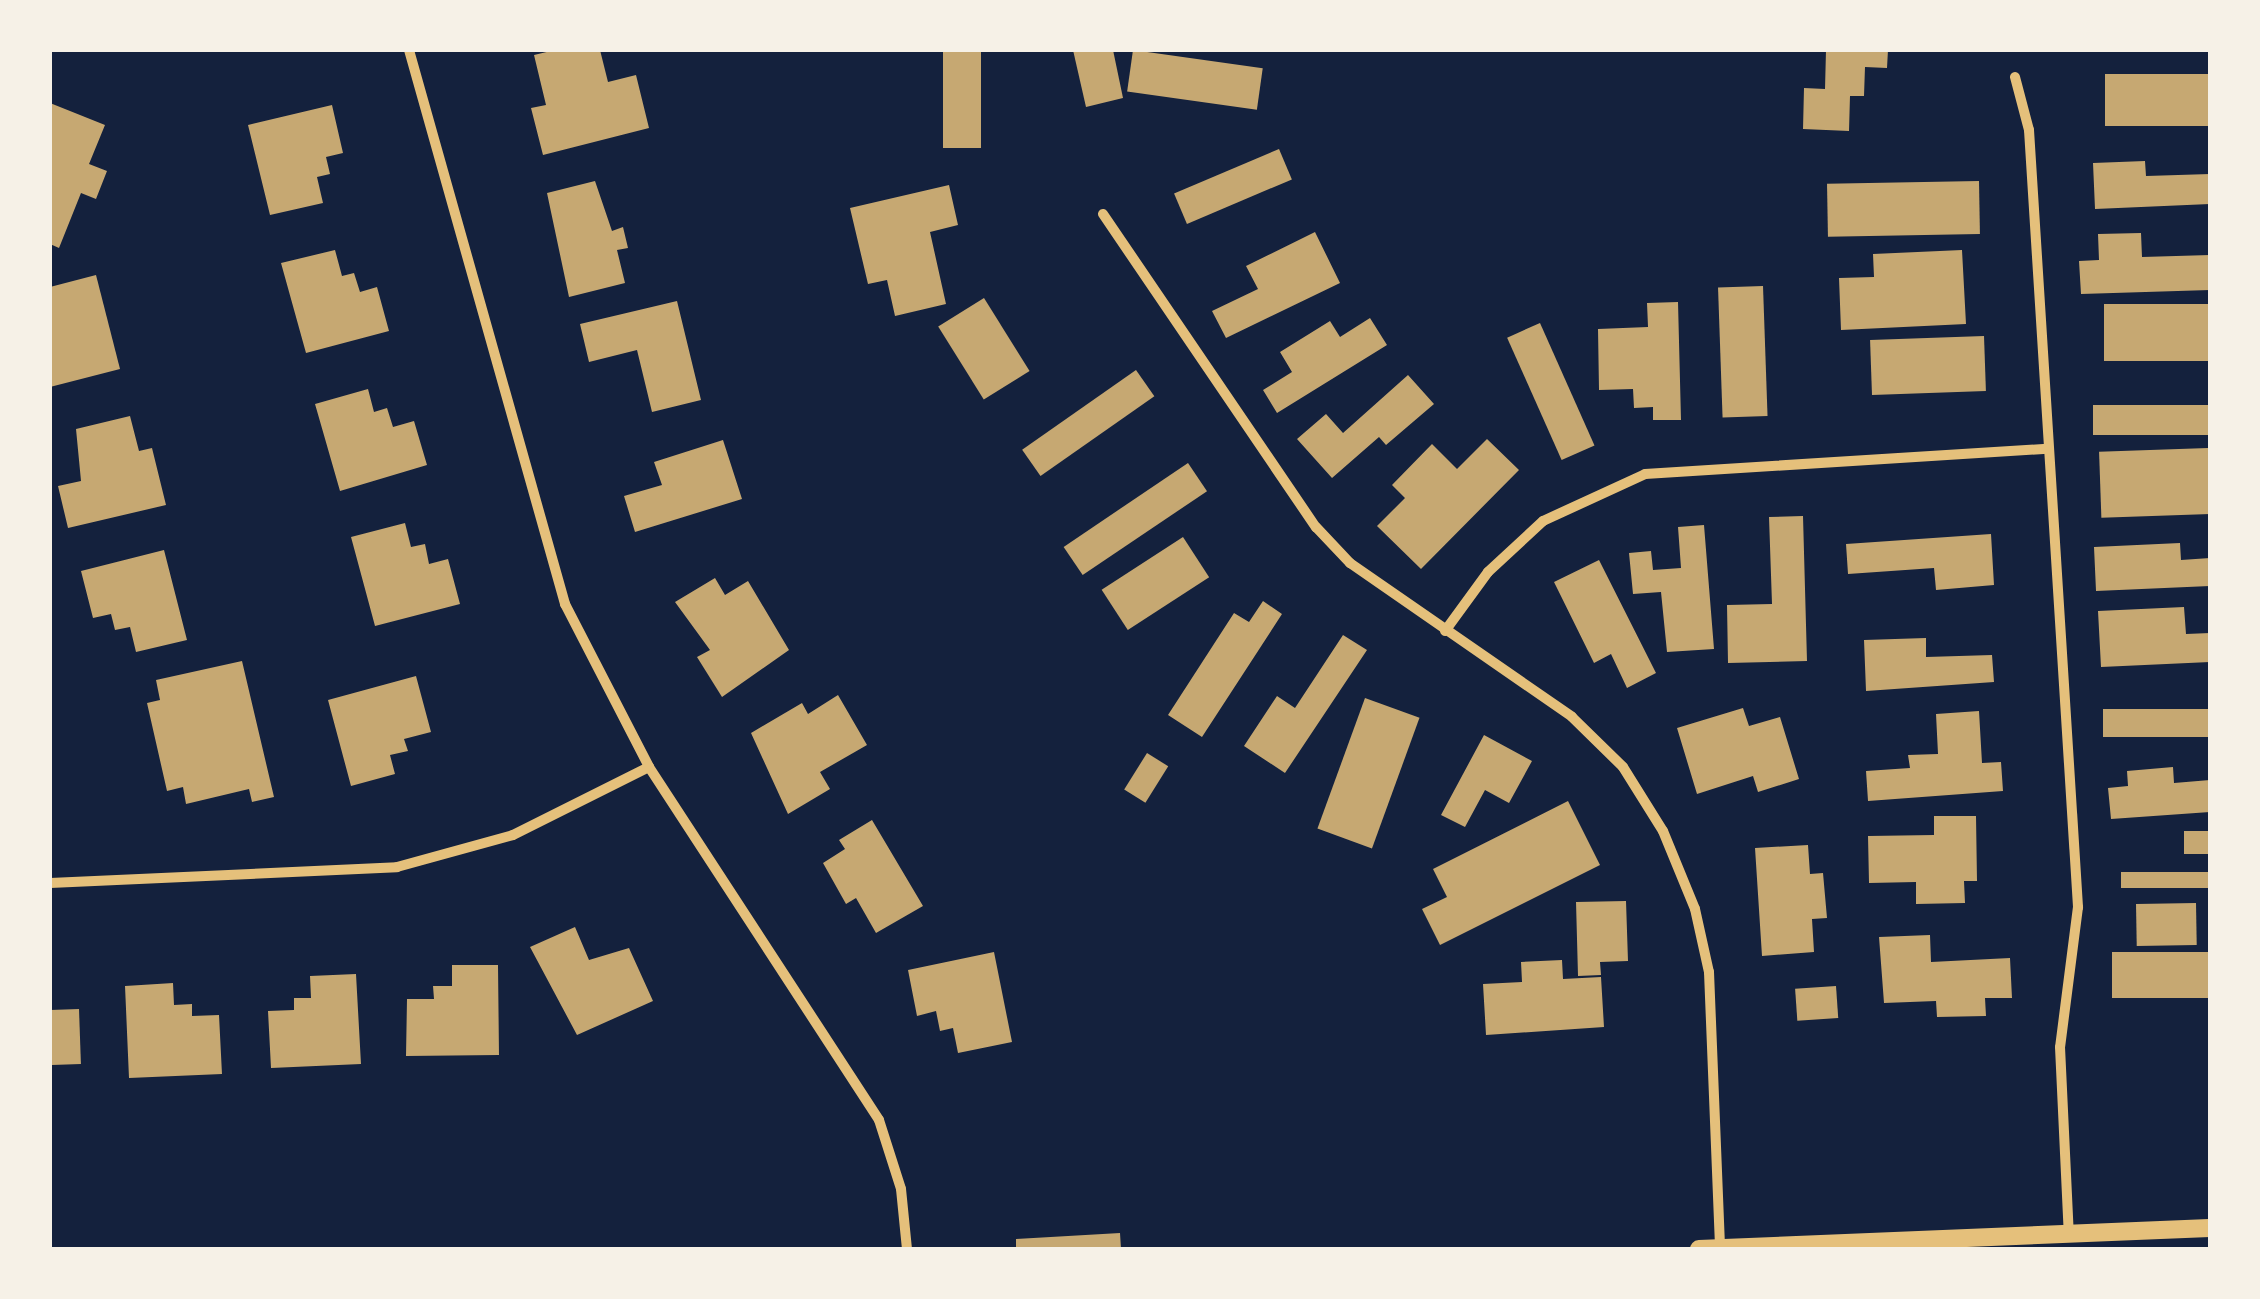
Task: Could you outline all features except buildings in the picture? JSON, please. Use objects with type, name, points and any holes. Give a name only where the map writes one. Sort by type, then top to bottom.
[{"type":"street","points":[[409,50],[553,573],[649,767],[879,1120],[901,1189],[907,1249]]},
{"type":"street","points":[[2014,77],[2030,130],[2078,907],[2060,1047],[2070,1236]]},
{"type":"street","points":[[1103,214],[1316,528],[1350,563],[1572,717],[1623,768],[1681,870],[1708,972],[1720,1247]]},
{"type":"street","points":[[1446,631],[1488,572],[1543,521],[1645,474],[2047,448]]},
{"type":"street","points":[[50,883],[396,867],[513,834],[649,767]]},
{"type":"street","points":[[1699,1249],[1963,1245],[2210,1228]]}]
